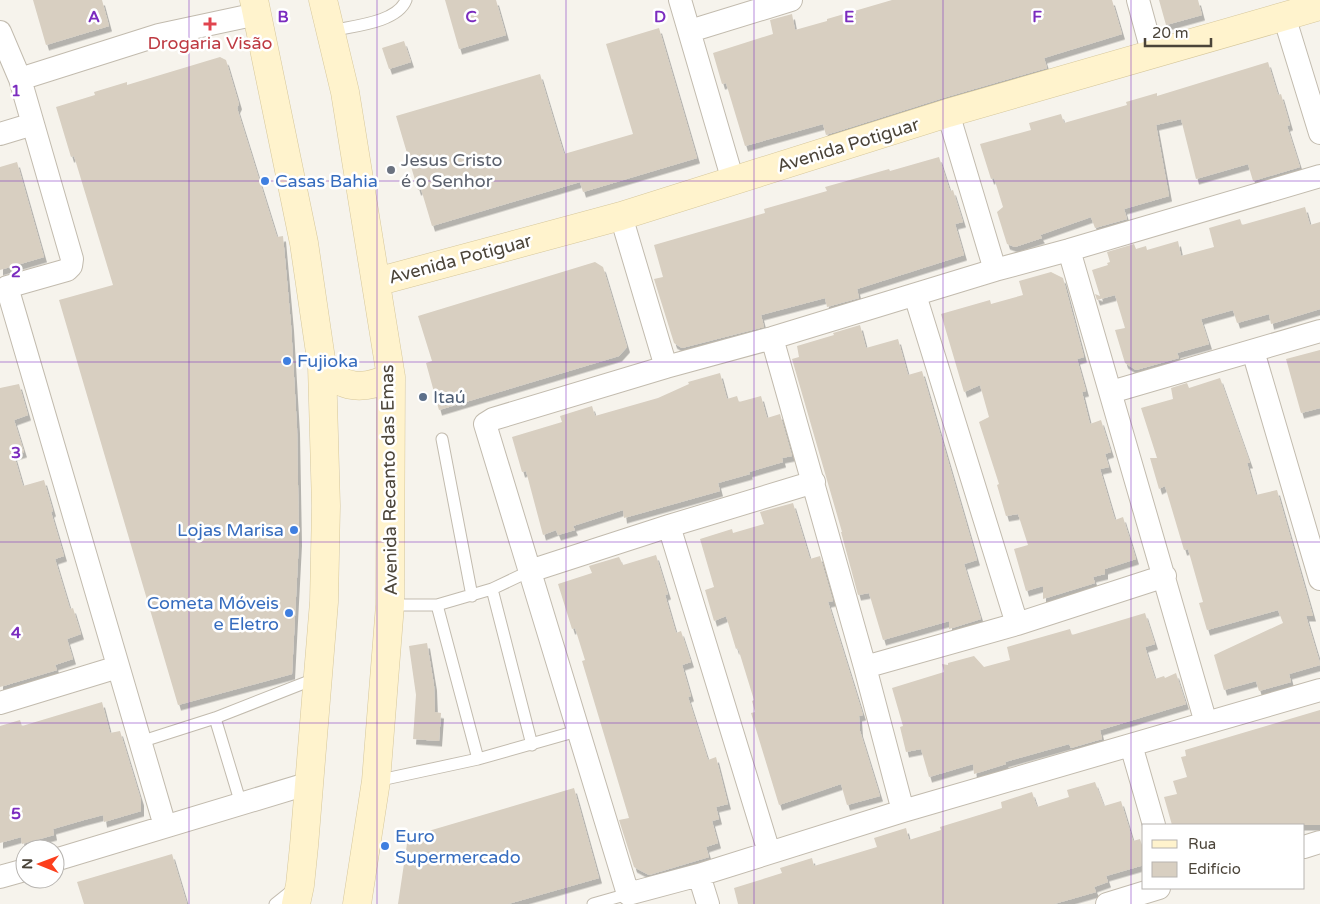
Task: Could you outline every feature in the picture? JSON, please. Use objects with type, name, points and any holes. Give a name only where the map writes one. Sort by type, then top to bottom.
[{"type":"main road","name":"Avenida Recanto das Emas","points":[[323,0],[345,92],[391,377],[390,605],[376,781],[357,904]]},
{"type":"main road","name":"Avenida Potiguar","points":[[376,282],[621,216],[948,114],[1284,16],[1313,5]]},
{"type":"main road","points":[[256,7],[304,243],[322,366],[326,506],[324,602],[310,783],[298,894]]},
{"type":"main road","points":[[322,366],[340,382],[354,385],[378,384],[391,377]]},
{"type":"street","points":[[680,0],[733,181]]},
{"type":"street","points":[[690,31],[791,0]]},
{"type":"street","points":[[1138,0],[1153,55]]},
{"type":"street","points":[[20,79],[256,7]]},
{"type":"street","points":[[1284,16],[1320,133]]},
{"type":"street","points":[[0,32],[20,79],[72,260],[71,266],[66,270],[3,288],[165,826]]},
{"type":"street","points":[[948,114],[995,270]]},
{"type":"street","points":[[0,134],[34,124]]},
{"type":"street","points":[[1320,176],[1070,250],[995,270],[772,338],[666,367],[493,419],[485,424],[628,894],[699,875],[903,811],[1320,690]]},
{"type":"street","points":[[621,216],[666,367]]},
{"type":"street","points":[[1070,250],[1206,723]]},
{"type":"street","points":[[916,295],[1017,624]]},
{"type":"street","points":[[1111,392],[1320,331]]},
{"type":"street","points":[[772,338],[814,482],[903,811]]},
{"type":"street","points":[[1253,351],[1320,579]]},
{"type":"street","points":[[530,571],[814,482]]},
{"type":"street","points":[[669,526],[769,852]]},
{"type":"street","points":[[865,667],[1017,624],[1165,576]]},
{"type":"street","points":[[0,703],[118,667]]},
{"type":"street","points":[[1131,744],[1154,824]]},
{"type":"street","points":[[65,857],[310,783]]},
{"type":"street","points":[[1305,847],[1320,842]]},
{"type":"street","points":[[0,877],[15,873]]},
{"type":"street","points":[[699,875],[708,904]]},
{"type":"street","points":[[1107,904],[1156,889]]},
{"type":"lane","points":[[331,31],[378,21],[399,10],[406,0]]},
{"type":"lane","points":[[442,439],[472,596]]},
{"type":"lane","points":[[390,605],[437,605],[492,589],[530,571]]},
{"type":"lane","points":[[492,589],[532,745]]},
{"type":"lane","points":[[437,605],[478,759]]},
{"type":"lane","points":[[140,742],[215,718],[318,678]]},
{"type":"lane","points":[[215,718],[241,804]]},
{"type":"lane","points":[[376,781],[478,759],[578,731]]},
{"type":"lane","points":[[275,904],[298,894]]},
{"type":"lane","points":[[593,904],[628,894]]},
{"type":"building","points":[[33,0],[102,0],[109,26],[46,45]]},
{"type":"building","points":[[445,0],[496,0],[506,35],[459,49]]},
{"type":"building","points":[[892,0],[1112,0],[1122,34],[1044,58],[1047,68],[826,135],[823,124],[745,146],[726,83],[722,84],[713,53],[773,34],[770,20],[792,14],[795,30]]},
{"type":"building","points":[[1159,0],[1198,0],[1202,15],[1166,25]]},
{"type":"building","points":[[659,28],[697,158],[583,192],[580,182],[432,226],[421,189],[418,190],[396,116],[540,74],[564,154],[633,134],[606,44]]},
{"type":"building","points":[[404,41],[411,62],[389,69],[382,48]]},
{"type":"building","points":[[220,57],[226,60],[239,104],[237,108],[277,237],[283,236],[291,325],[297,428],[299,540],[292,674],[178,705],[59,300],[113,285],[74,156],[71,157],[56,107],[95,95],[94,92],[127,82],[127,85]]},
{"type":"building","points":[[1268,62],[1278,95],[1281,94],[1290,125],[1287,126],[1300,167],[1253,181],[1248,164],[1196,179],[1181,119],[1156,125],[1169,196],[1124,209],[1127,219],[1095,228],[1091,217],[1040,235],[1042,238],[1015,247],[1007,244],[997,212],[1003,207],[994,178],[991,179],[980,144],[1031,130],[1029,123],[1061,114],[1064,123],[1127,105],[1126,102],[1157,93],[1157,96]]},
{"type":"building","points":[[939,157],[950,191],[953,190],[963,222],[955,224],[964,255],[857,289],[859,298],[827,307],[825,298],[761,315],[764,327],[682,348],[674,343],[654,279],[663,277],[654,245],[765,213],[764,209],[827,191],[825,187]]},
{"type":"building","points":[[17,162],[44,257],[0,270],[0,167]]},
{"type":"building","points":[[1305,207],[1310,225],[1320,222],[1320,309],[1271,324],[1269,314],[1237,323],[1233,310],[1201,319],[1209,344],[1177,353],[1179,358],[1136,370],[1125,363],[1115,330],[1125,328],[1115,295],[1097,300],[1095,294],[1100,296],[1092,270],[1108,265],[1107,263],[1110,262],[1107,252],[1134,244],[1136,249],[1146,246],[1147,250],[1178,241],[1181,256],[1214,247],[1209,228],[1240,219],[1242,225]]},
{"type":"building","points":[[595,262],[603,267],[627,347],[619,356],[439,410],[426,363],[432,361],[418,316]]},
{"type":"building","points":[[1051,272],[1063,278],[1084,357],[1077,359],[1086,391],[1082,392],[1090,424],[1101,420],[1111,452],[1105,454],[1109,467],[1100,469],[1115,520],[1123,517],[1136,559],[1105,569],[1105,574],[1093,577],[1095,583],[1043,599],[1043,586],[1026,591],[1014,549],[1028,545],[1018,514],[1006,516],[997,485],[999,484],[979,422],[989,417],[980,385],[964,392],[941,314],[990,300],[991,304],[1023,295],[1019,281]]},
{"type":"building","points":[[860,325],[866,348],[898,339],[908,375],[922,371],[977,560],[964,564],[981,619],[949,629],[949,621],[883,640],[869,593],[858,595],[842,532],[792,359],[799,357],[797,346]]},
{"type":"building","points":[[1320,350],[1320,408],[1301,413],[1286,359]]},
{"type":"building","points":[[720,373],[727,399],[737,396],[739,402],[761,396],[767,418],[780,414],[792,456],[782,458],[783,462],[718,483],[720,491],[624,518],[623,510],[573,526],[575,530],[558,535],[556,530],[543,535],[526,471],[522,472],[512,437],[562,422],[560,416],[592,406],[595,416],[658,398],[689,384],[688,382]]},
{"type":"building","points":[[1220,378],[1250,463],[1247,463],[1256,495],[1277,490],[1313,616],[1306,616],[1320,663],[1320,665],[1289,674],[1291,682],[1259,691],[1256,681],[1224,690],[1214,655],[1283,623],[1278,610],[1207,630],[1199,603],[1203,602],[1188,549],[1184,550],[1165,486],[1159,489],[1150,458],[1157,458],[1141,408],[1173,399],[1171,388],[1187,383],[1189,388]]},
{"type":"building","points":[[19,384],[28,415],[14,420],[24,452],[14,455],[23,486],[44,480],[64,556],[55,559],[70,609],[73,608],[81,634],[67,639],[73,659],[55,665],[57,670],[0,687],[0,388]]},
{"type":"building","points":[[793,503],[810,559],[820,556],[833,601],[828,602],[863,715],[859,716],[860,731],[880,796],[847,805],[841,784],[779,805],[751,713],[755,712],[752,701],[754,700],[738,648],[736,649],[726,616],[714,621],[705,590],[714,587],[700,539],[732,529],[733,533],[764,524],[760,512]]},
{"type":"building","points":[[656,555],[668,594],[665,595],[676,633],[681,631],[691,662],[682,665],[691,696],[688,697],[708,760],[716,757],[728,804],[716,807],[719,819],[712,821],[718,843],[706,847],[709,857],[649,875],[634,867],[619,820],[629,818],[582,661],[585,660],[575,628],[572,629],[558,584],[592,573],[589,566],[619,557],[623,565]]},
{"type":"building","points":[[1145,613],[1155,644],[1145,647],[1155,679],[1164,676],[1165,678],[1176,673],[1186,704],[1100,730],[1102,739],[1071,748],[1069,744],[1005,762],[1006,764],[974,774],[973,764],[929,777],[921,749],[906,752],[900,727],[903,726],[892,688],[944,672],[942,664],[948,665],[948,663],[974,656],[984,667],[1010,660],[1007,647],[1070,629],[1072,635]]},
{"type":"building","points":[[427,643],[434,685],[435,712],[441,713],[439,741],[413,739],[416,695],[409,646]]},
{"type":"building","points":[[102,702],[110,733],[120,731],[141,800],[141,811],[104,822],[103,815],[84,820],[53,829],[54,835],[40,839],[21,839],[21,837],[0,843],[0,726],[20,720],[22,726]]},
{"type":"building","points":[[1320,710],[1320,825],[1172,824],[1164,797],[1177,794],[1173,781],[1187,777],[1181,757],[1186,756],[1185,750]]},
{"type":"building","points":[[1095,782],[1104,806],[1121,801],[1133,841],[1140,839],[1142,845],[1142,866],[1106,876],[1108,882],[1094,887],[1096,892],[1054,904],[738,904],[734,888],[782,873],[780,868],[812,858],[814,866],[877,847],[874,838],[906,828],[909,840],[941,830],[940,827],[1002,808],[1001,802],[1032,792],[1037,807],[1069,797],[1067,790]]},
{"type":"building","points":[[574,788],[599,878],[508,904],[398,904],[408,837]]},
{"type":"building","points":[[172,854],[187,904],[84,904],[77,882]]},
{"type":"place","name":"Drogaria Visão","points":[[210,24]]},
{"type":"place","name":"Jesus Cristo é o Senhor","points":[[391,170]]},
{"type":"place","name":"Casas Bahia","points":[[265,181]]},
{"type":"place","name":"Fujioka","points":[[287,361]]},
{"type":"place","name":"Itaú","points":[[423,397]]},
{"type":"place","name":"Lojas Marisa","points":[[294,530]]},
{"type":"place","name":"Cometa Móveis e Eletro","points":[[289,613]]},
{"type":"place","name":"Euro Supermercado","points":[[385,846]]}]
